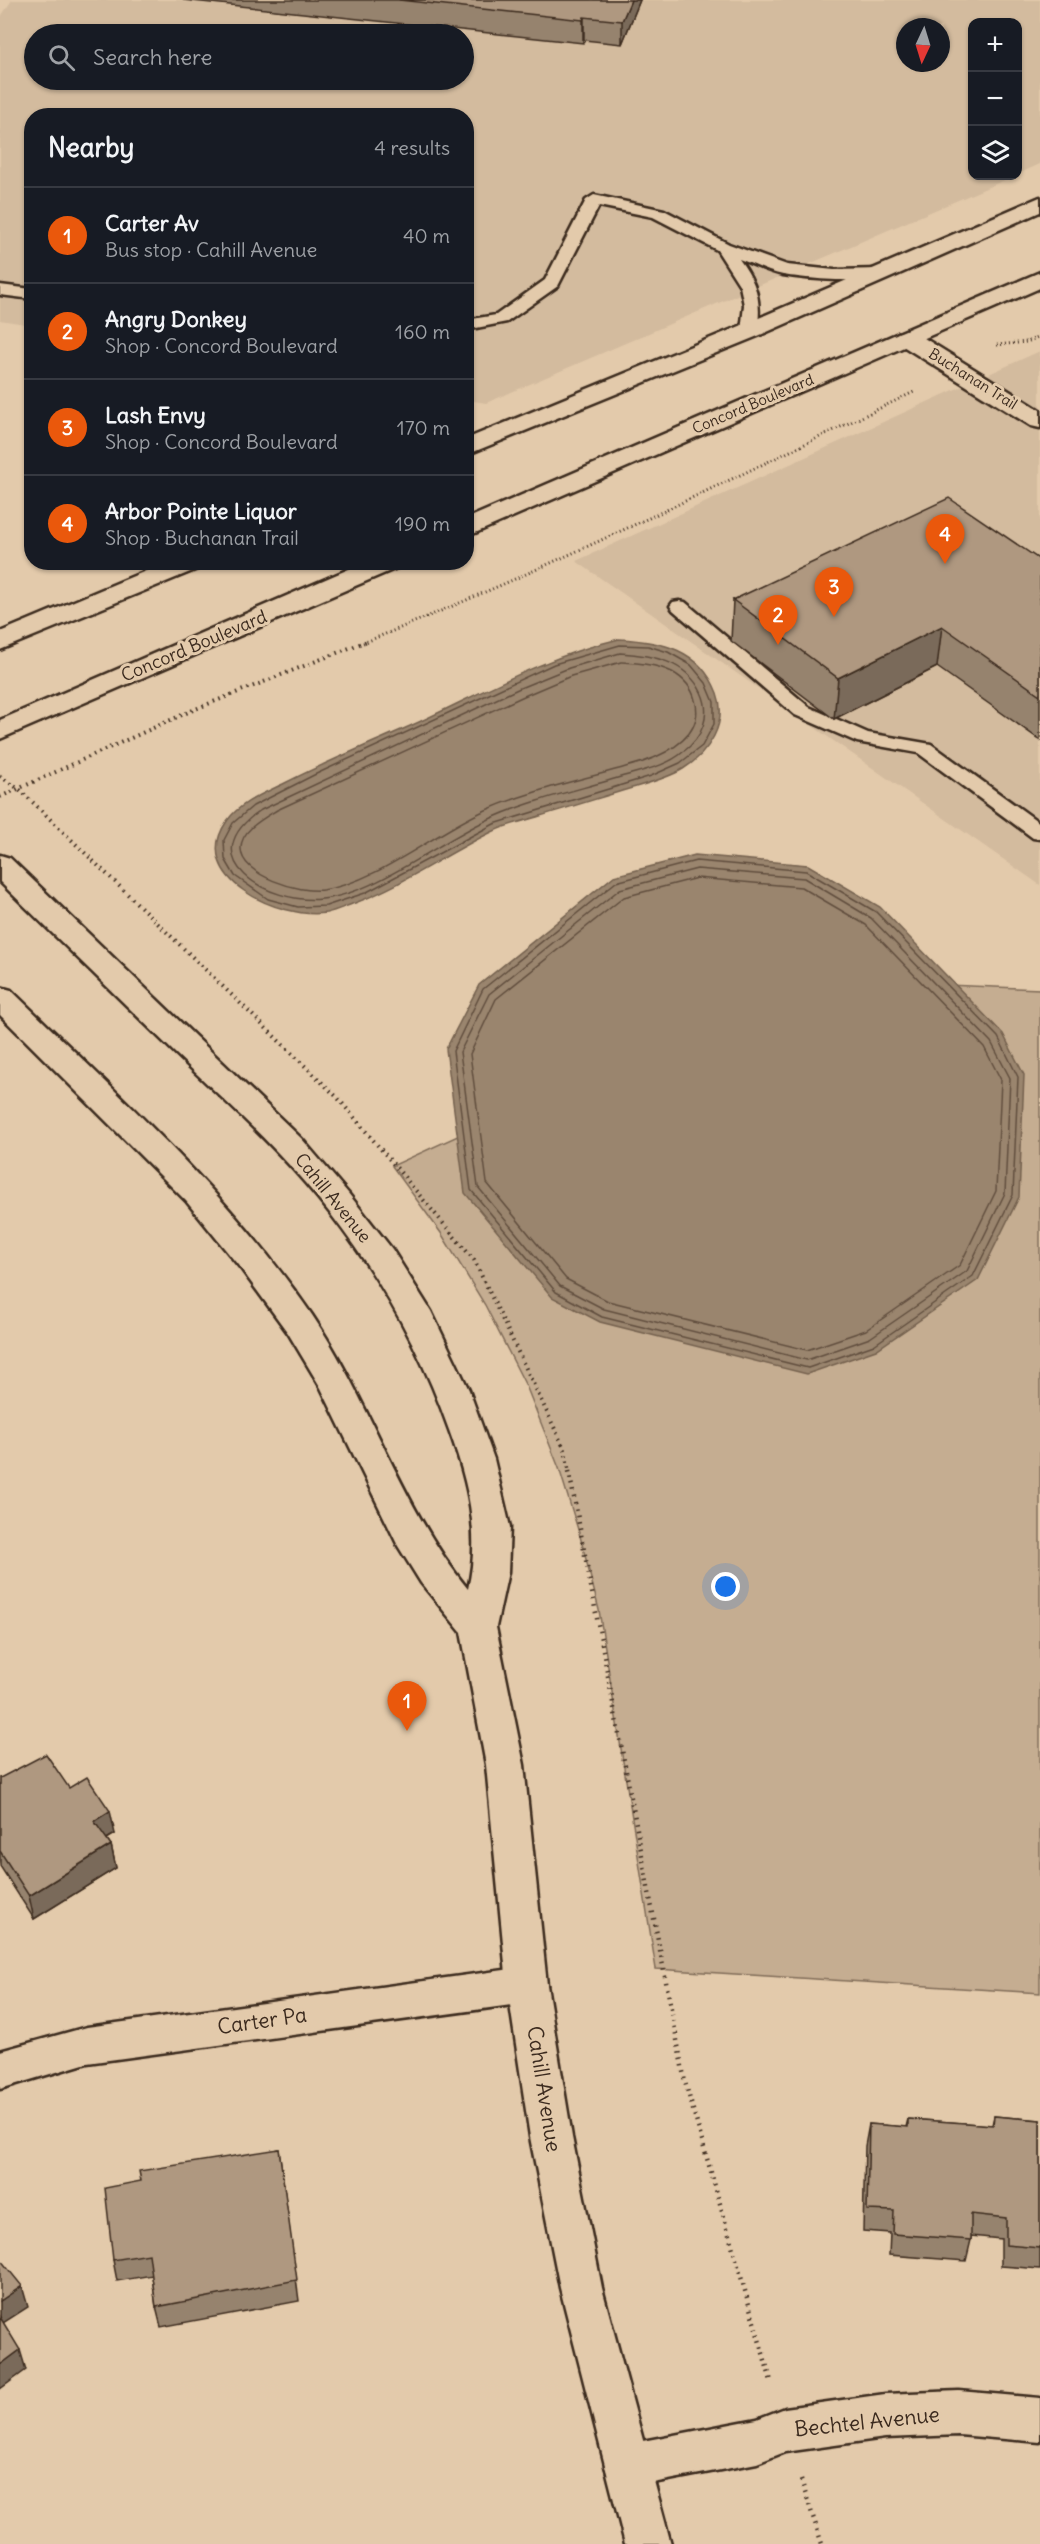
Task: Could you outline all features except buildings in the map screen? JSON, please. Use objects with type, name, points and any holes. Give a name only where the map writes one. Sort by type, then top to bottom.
[{"type":"street","points":[[474,445],[749,331],[1040,204]]},
{"type":"street","name":"Concord Boulevard","points":[[474,526],[1040,279]]},
{"type":"street","name":"Buchanan Trail","points":[[907,338],[1040,421]]},
{"type":"street","points":[[0,642],[172,570]]},
{"type":"street","name":"Concord Boulevard","points":[[0,730],[370,570]]},
{"type":"street","name":"Cahill Avenue","points":[[0,865],[291,1147],[337,1201],[380,1258],[419,1320],[453,1390],[474,1449],[492,1527],[490,1572],[478,1627],[505,1765],[527,1985],[551,2137],[579,2277],[648,2544]]},
{"type":"street","name":"Cahill Avenue","points":[[0,997],[197,1193],[254,1261],[300,1324],[336,1383],[411,1536],[434,1573],[478,1627]]},
{"type":"street","name":"Carter Pa","points":[[0,2070],[87,2045],[527,1985]]},
{"type":"street","name":"Bechtel Avenue","points":[[627,2466],[757,2441],[785,2430],[885,2416],[959,2413],[1040,2420]]},
{"type":"lane","points":[[474,323],[501,318],[552,283],[594,200],[658,213],[723,247],[784,270],[806,274],[880,274]]},
{"type":"lane","points":[[723,247],[747,280],[752,298],[749,331]]},
{"type":"lane","points":[[0,290],[24,293]]},
{"type":"lane","points":[[679,606],[802,711],[864,738],[924,748],[1040,833]]},
{"type":"path","points":[[0,797],[193,710],[418,621],[674,506],[921,389],[951,365],[988,346],[1027,342],[1040,336]]},
{"type":"shaded area","points":[[12,0],[1040,0],[1040,164],[1022,172],[1022,18],[968,18],[968,180],[1005,180],[486,403],[474,401],[474,108],[24,108],[24,324],[0,320],[0,18]]},
{"type":"shaded area","points":[[1040,351],[1040,885],[576,561]]},
{"type":"shaded area","points":[[801,979],[1040,989],[1040,1993],[656,1969],[599,1610],[559,1468],[527,1388],[485,1305],[441,1233],[392,1166]]},
{"type":"water","points":[[619,639],[650,642],[677,650],[690,657],[710,678],[720,704],[718,726],[701,755],[683,769],[652,782],[511,824],[373,896],[326,913],[286,910],[264,902],[244,891],[229,877],[219,860],[218,842],[227,821],[246,803],[320,766],[517,675],[592,646]]},
{"type":"water","points":[[695,855],[808,865],[880,907],[1003,1034],[1024,1075],[1019,1197],[978,1280],[876,1350],[807,1374],[600,1322],[552,1297],[465,1193],[446,1049],[479,985],[614,876]]},
{"type":"place","name":"Arbor Pointe Liquor","points":[[945,564]]},
{"type":"place","name":"Lash Envy","points":[[834,617]]},
{"type":"place","name":"Angry Donkey","points":[[778,645]]},
{"type":"place","name":"Carter Av","points":[[407,1731]]}]
